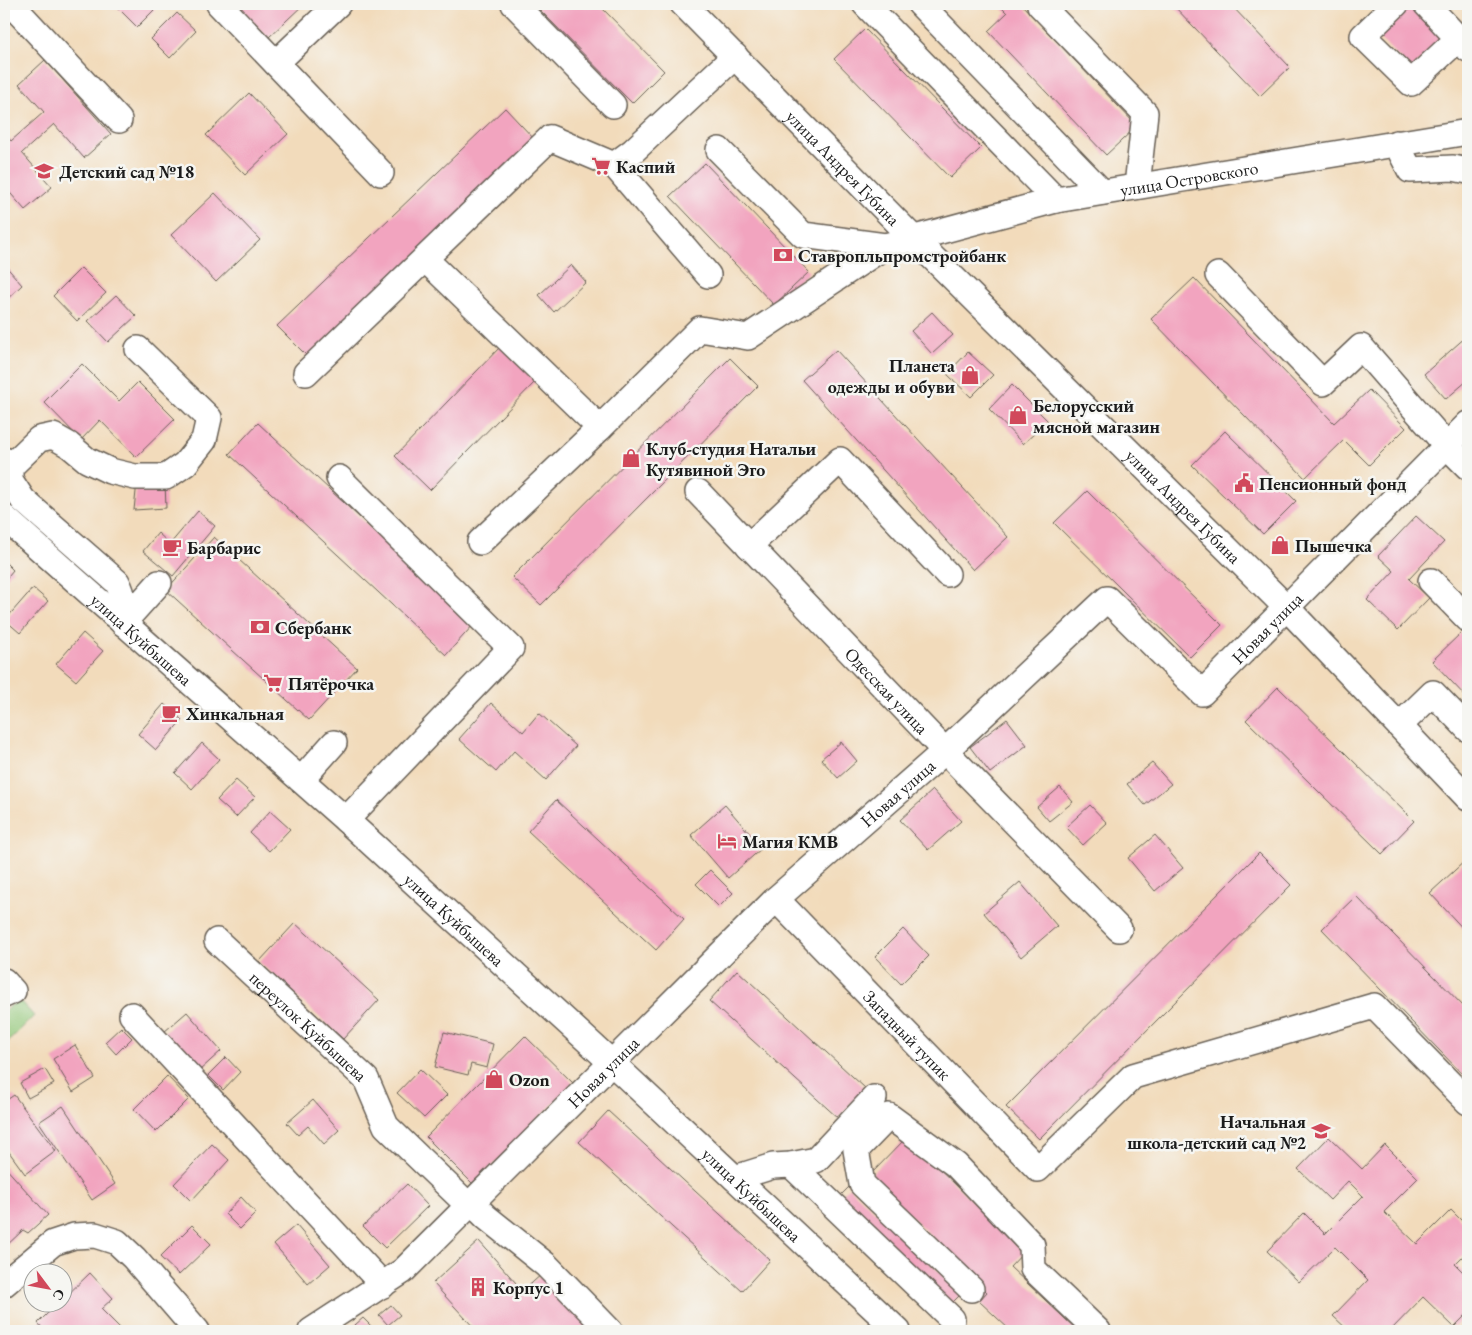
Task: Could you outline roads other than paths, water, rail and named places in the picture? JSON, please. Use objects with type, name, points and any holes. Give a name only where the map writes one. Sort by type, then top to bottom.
[{"type":"street","points":[[11,4],[119,120]]},
{"type":"street","points":[[219,4],[381,173]]},
{"type":"street","points":[[276,63],[338,4]]},
{"type":"street","points":[[514,4],[613,105]]},
{"type":"street","name":"улица Андрея Губина","points":[[683,4],[913,238],[1287,608],[1468,798]]},
{"type":"street","points":[[865,4],[1056,200]]},
{"type":"street","points":[[920,4],[1102,192]]},
{"type":"street","points":[[1396,4],[1363,36],[1410,83],[1463,44],[1426,4]]},
{"type":"street","points":[[1040,5],[1145,113],[1137,186]]},
{"type":"street","points":[[614,165],[633,151],[734,56]]},
{"type":"street","name":"улица Островского","points":[[885,246],[1056,200],[1468,132]]},
{"type":"street","points":[[306,374],[550,138],[614,165],[708,275]]},
{"type":"street","points":[[1396,143],[1410,170],[1452,168],[1468,171]]},
{"type":"street","points":[[719,150],[803,235],[885,246]]},
{"type":"street","points":[[480,542],[700,330],[748,337],[885,246]]},
{"type":"street","points":[[425,259],[600,428]]},
{"type":"street","points":[[1218,275],[1323,383],[1360,347],[1447,446],[1468,467]]},
{"type":"street","points":[[118,618],[123,592],[117,582],[23,500],[10,480],[7,464],[39,439],[53,436],[69,444],[87,460],[110,471],[135,476],[166,477],[185,464],[204,440],[209,418],[138,349]]},
{"type":"street","name":"Новая улица","points":[[311,1331],[404,1271],[776,899],[945,751],[1107,599],[1202,693],[1468,424]]},
{"type":"street","points":[[749,546],[840,460],[947,574]]},
{"type":"street","points":[[339,478],[511,648],[346,820]]},
{"type":"street","name":"Одесская улица","points":[[698,492],[945,751],[1119,929]]},
{"type":"street","name":"улица Куйбышева","points":[[4,517],[346,820],[612,1063],[898,1331]]},
{"type":"street","points":[[1431,581],[1468,619]]},
{"type":"street","points":[[118,618],[159,583]]},
{"type":"street","points":[[1400,725],[1433,694],[1468,729]]},
{"type":"street","points":[[301,780],[334,743]]},
{"type":"street","name":"Западный тупик","points":[[776,899],[1038,1169],[1133,1076],[1374,1006],[1468,1102]]},
{"type":"street","name":"переулок Куйбышева","points":[[217,941],[366,1079],[386,1126],[471,1204],[546,1265],[610,1331]]},
{"type":"street","points":[[4,981],[13,991],[4,996]]},
{"type":"street","points":[[132,1015],[382,1285]]},
{"type":"street","points":[[735,1178],[773,1166],[816,1160],[874,1098]]},
{"type":"street","points":[[972,1290],[862,1184],[856,1150],[889,1116],[956,1165],[1032,1245],[1033,1269],[1098,1331]]},
{"type":"street","points":[[791,1165],[952,1319]]},
{"type":"street","points":[[4,1284],[53,1243],[74,1236],[95,1235],[117,1242],[134,1258],[196,1331]]},
{"type":"place","name":"Каспий","points":[[601,166]]},
{"type":"place","name":"Детский сад №18","points":[[44,171]]},
{"type":"place","name":"Ставропльпромстройбанк","points":[[783,255]]},
{"type":"place","name":"Планета одежды и обуви","points":[[970,375]]},
{"type":"place","name":"Белорусский мясной магазин","points":[[1018,415]]},
{"type":"place","name":"Клуб-студия Натальи Кутявиной Эго","points":[[631,458]]},
{"type":"place","name":"Пенсионный фонд","points":[[1244,483]]},
{"type":"place","name":"Пышечка","points":[[1280,545]]},
{"type":"place","name":"Барбарис","points":[[172,547]]},
{"type":"place","name":"Сбербанк","points":[[260,627]]},
{"type":"place","name":"Пятёрочка","points":[[273,683]]},
{"type":"place","name":"Хинкальная","points":[[171,713]]},
{"type":"place","name":"Магия КМВ","points":[[727,841]]},
{"type":"place","name":"Ozon","points":[[494,1079]]},
{"type":"place","name":"Начальная школа-детский сад №2","points":[[1321,1131]]},
{"type":"place","name":"Корпус 1","points":[[478,1287]]}]
